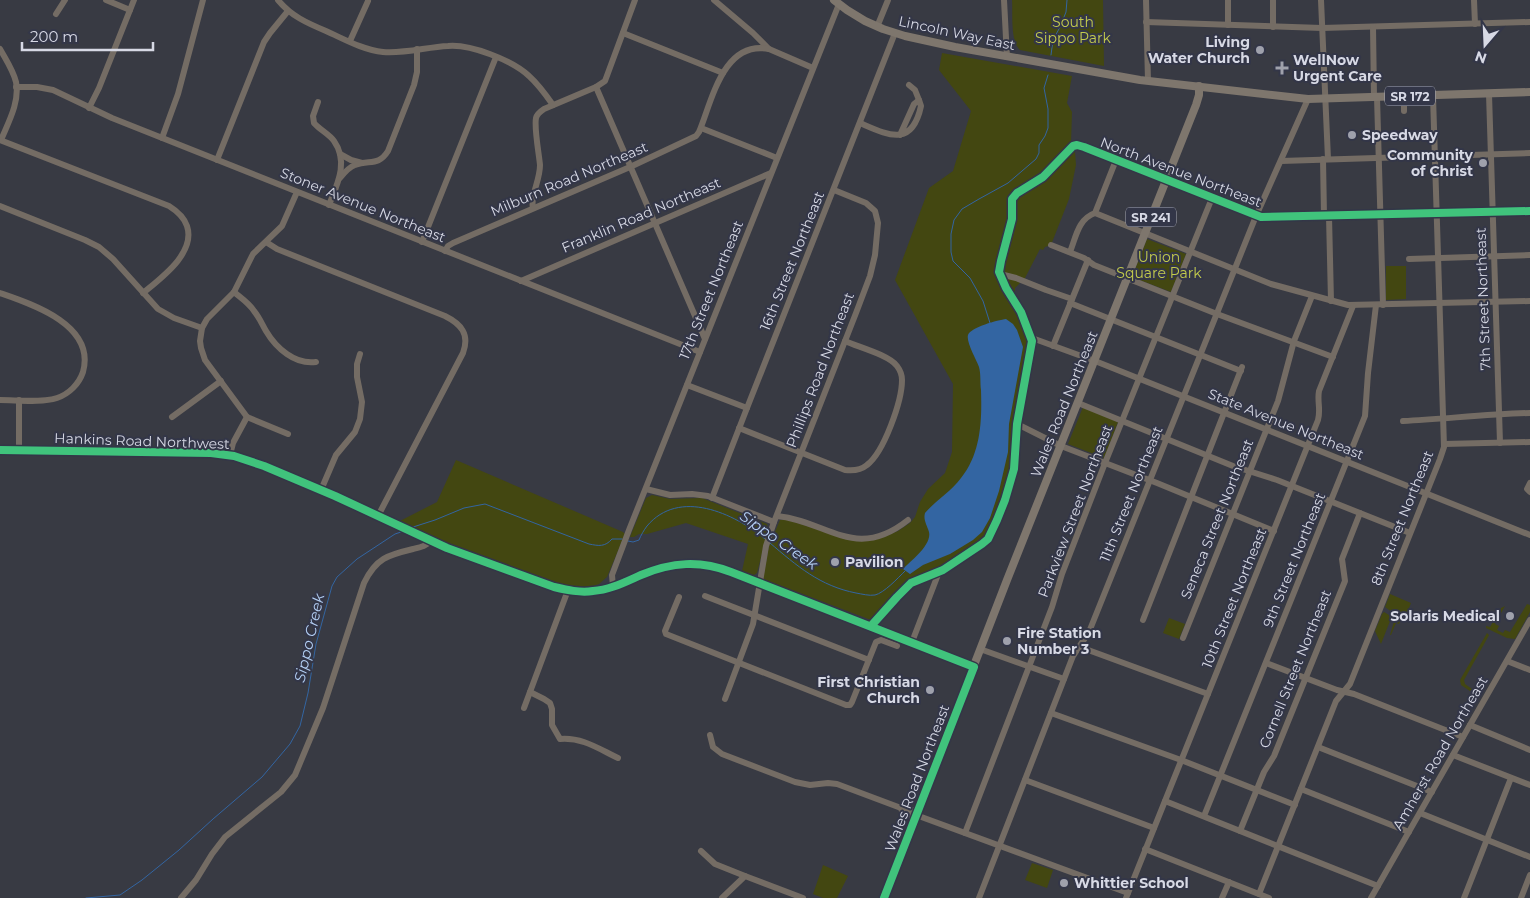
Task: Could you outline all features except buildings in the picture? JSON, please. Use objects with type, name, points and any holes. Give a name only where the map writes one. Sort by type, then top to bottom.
[{"type":"main road","name":"Lincoln Way East","points":[[837,2],[856,16],[877,27],[938,44],[1148,81],[1308,99],[1530,92]]},
{"type":"main road","name":"Wales Road Northeast","points":[[884,898],[980,649],[1196,105],[1199,96],[1199,86]]},
{"type":"street","points":[[56,14],[65,0]]},
{"type":"street","points":[[106,0],[130,10]]},
{"type":"street","points":[[89,108],[99,88],[134,0]]},
{"type":"street","points":[[162,138],[175,102],[203,0]]},
{"type":"street","points":[[278,0],[288,11],[304,22],[350,42],[381,52],[461,46],[496,57],[516,66],[529,76],[553,105]]},
{"type":"street","points":[[534,208],[533,198],[540,171],[536,119],[540,112],[553,105],[602,84],[607,76],[635,0]]},
{"type":"street","points":[[714,0],[769,49]]},
{"type":"street","points":[[877,27],[888,0]]},
{"type":"street","points":[[1004,0],[1007,57]]},
{"type":"street","points":[[1146,0],[1148,81]]},
{"type":"street","points":[[1228,0],[1228,25]]},
{"type":"street","points":[[1273,0],[1273,27]]},
{"type":"street","points":[[1321,0],[1331,301]]},
{"type":"street","points":[[1474,0],[1475,24]]},
{"type":"street","points":[[350,42],[368,1]]},
{"type":"street","name":"17th Street Northeast","points":[[614,587],[612,575],[623,546],[813,68],[837,2]]},
{"type":"street","points":[[217,160],[264,42],[288,11]]},
{"type":"street","points":[[1146,22],[1322,28],[1530,22]]},
{"type":"street","name":"9th Street Northeast","points":[[1204,816],[1365,416],[1368,373],[1380,305],[1379,158],[1373,27]]},
{"type":"street","points":[[623,33],[723,73]]},
{"type":"street","name":"16th Street Northeast","points":[[712,498],[895,33]]},
{"type":"street","points":[[777,158],[701,128],[723,73],[731,60],[742,53],[760,48],[769,49],[813,68]]},
{"type":"street","points":[[0,49],[13,73],[16,87],[15,103],[0,140],[169,206],[182,216],[186,222],[188,240],[178,261],[143,293]]},
{"type":"street","points":[[340,178],[352,166],[379,160],[385,155],[414,85],[417,49]]},
{"type":"street","points":[[422,242],[496,57]]},
{"type":"street","points":[[860,123],[891,135],[900,135],[914,104],[918,100],[915,90],[909,84]]},
{"type":"street","name":"Stoner Avenue Northeast","points":[[16,87],[41,87],[53,90],[112,118],[700,352]]},
{"type":"street","points":[[596,88],[705,339]]},
{"type":"street","name":"7th Street Northeast","points":[[1488,94],[1500,443]]},
{"type":"street","points":[[1404,96],[1404,111]]},
{"type":"street","name":"8th Street Northeast","points":[[1260,894],[1336,701],[1350,684],[1440,459],[1444,444],[1433,96]]},
{"type":"street","name":"11th Street Northeast","points":[[979,898],[1073,656],[1089,632],[1256,216],[1308,99]]},
{"type":"street","points":[[318,102],[313,122],[334,141],[340,154],[340,178],[329,205]]},
{"type":"street","name":"Milburn Road Northeast","points":[[445,251],[453,243],[630,167],[696,136],[701,128]]},
{"type":"street","name":"North Avenue Northeast","points":[[1000,274],[1000,260],[1011,227],[1011,201],[1014,196],[1043,177],[1071,147],[1076,145],[1256,216],[1266,218],[1530,211]]},
{"type":"street","points":[[1281,161],[1530,153]]},
{"type":"street","points":[[340,154],[362,163]]},
{"type":"street","points":[[1070,252],[1083,220],[1095,213],[1116,160]]},
{"type":"street","name":"Franklin Road Northeast","points":[[521,281],[771,173]]},
{"type":"street","name":"Phillips Road Northeast","points":[[725,699],[750,634],[766,546],[775,519],[870,276],[875,255],[878,223],[875,211],[869,205],[834,190]]},
{"type":"street","points":[[288,434],[247,417],[202,354],[200,342],[202,328],[209,316],[234,292],[249,260],[257,249],[282,226],[297,192]]},
{"type":"street","name":"Parkview Street Northeast","points":[[965,833],[1105,463],[1212,198]]},
{"type":"street","points":[[0,206],[99,247],[113,259],[163,313],[202,328]]},
{"type":"street","points":[[1095,213],[1270,284],[1353,306],[1530,301]]},
{"type":"street","points":[[266,242],[277,249],[445,316],[460,326],[465,337],[463,353],[378,516]]},
{"type":"street","points":[[1051,245],[1088,260],[1094,265],[1217,314],[1333,357]]},
{"type":"street","points":[[1409,259],[1530,256]]},
{"type":"street","points":[[1053,346],[1088,260]]},
{"type":"street","points":[[1000,274],[1046,290],[1111,320],[1200,355],[1242,369],[1143,620]]},
{"type":"street","points":[[871,626],[911,583],[950,567],[982,544],[992,532],[1002,509],[1014,469],[1017,424],[1032,338],[1021,312],[1006,288],[1000,274]]},
{"type":"street","points":[[234,292],[251,306],[267,333],[280,348],[296,359],[307,363],[316,362]]},
{"type":"street","points":[[0,293],[56,316],[77,337],[84,353],[84,366],[80,378],[68,392],[51,400],[0,400]]},
{"type":"street","name":"Seneca Street Northeast","points":[[1183,638],[1267,430],[1282,390],[1294,341],[1312,296]]},
{"type":"street","name":"10th Street Northeast","points":[[1128,895],[1308,447],[1320,411],[1319,391],[1353,306]]},
{"type":"street","name":"State Avenue Northeast","points":[[1032,338],[1530,535]]},
{"type":"street","points":[[739,428],[845,470],[862,468],[873,459],[893,421],[902,376],[894,363],[845,341]]},
{"type":"street","points":[[321,490],[336,455],[355,432],[360,419],[362,402],[357,377],[357,364],[360,354]]},
{"type":"street","points":[[172,417],[221,381]]},
{"type":"street","points":[[687,385],[746,408]]},
{"type":"street","points":[[19,400],[19,450]]},
{"type":"street","points":[[1078,403],[1232,466],[1292,486],[1410,533]]},
{"type":"street","points":[[1403,421],[1530,413]]},
{"type":"street","points":[[230,455],[233,443],[247,417]]},
{"type":"street","points":[[1017,424],[1061,446],[1274,531]]},
{"type":"street","points":[[1444,444],[1530,443]]},
{"type":"street","name":"Hankins Road Northwest","points":[[0,450],[211,453],[230,455],[258,464],[321,490],[431,541],[533,580],[568,590],[593,591],[614,587],[660,568],[686,563],[714,566],[974,666]]},
{"type":"street","points":[[1530,482],[1527,488],[1530,492]]},
{"type":"street","points":[[646,489],[670,495],[699,494],[775,519],[796,519],[827,532],[852,538],[872,538],[883,535],[908,520]]},
{"type":"street","name":"Cornell Street Northeast","points":[[1240,830],[1266,766],[1274,756],[1345,581],[1342,559],[1360,513]]},
{"type":"street","points":[[181,898],[196,880],[225,837],[281,792],[295,775],[322,708],[362,588],[374,566],[388,556],[423,547],[431,541]]},
{"type":"street","points":[[912,642],[939,572]]},
{"type":"street","points":[[524,708],[568,590]]},
{"type":"street","points":[[705,596],[869,660]]},
{"type":"street","points":[[679,597],[665,634],[844,704],[850,704],[853,700],[874,644],[882,640],[897,646]]},
{"type":"street","name":"Amherst Road Northeast","points":[[1371,898],[1530,620]]},
{"type":"street","points":[[1080,647],[1208,694]]},
{"type":"street","points":[[980,649],[1064,679]]},
{"type":"street","points":[[1507,661],[1530,670]]},
{"type":"street","points":[[1266,663],[1343,692],[1354,694],[1463,738]]},
{"type":"street","points":[[530,692],[550,703],[552,725],[560,739],[580,741],[618,758]]},
{"type":"street","points":[[1051,713],[1181,760],[1295,805]]},
{"type":"street","points":[[1470,725],[1530,750]]},
{"type":"street","points":[[710,735],[713,747],[720,753],[787,780],[803,784],[837,784],[900,808],[904,807],[916,815],[1000,845],[1128,895]]},
{"type":"street","points":[[1318,746],[1432,792]]},
{"type":"street","points":[[1453,755],[1530,785]]},
{"type":"street","points":[[1464,898],[1511,778]]},
{"type":"street","points":[[1025,780],[1154,828]]},
{"type":"street","points":[[1301,789],[1409,832]]},
{"type":"street","points":[[1165,801],[1378,886]]},
{"type":"street","points":[[1420,813],[1530,856]]},
{"type":"street","points":[[1145,849],[1269,898]]},
{"type":"street","points":[[701,851],[715,864],[803,898]]},
{"type":"street","points":[[1521,898],[1530,875]]},
{"type":"street","points":[[722,898],[745,876]]},
{"type":"street","points":[[1222,898],[1229,882]]},
{"type":"green space","name":"South Sippo Park","points":[[1012,0],[1103,0],[1104,66],[1020,50],[1013,34]]},
{"type":"green space","points":[[942,53],[1072,76],[1067,103],[1072,112],[1071,143],[1075,151],[1076,165],[1069,199],[1051,245],[1043,250],[1040,249],[1025,278],[1015,288],[1015,305],[1030,342],[1012,466],[1008,483],[991,529],[951,562],[932,572],[910,579],[871,620],[763,579],[769,546],[780,520],[788,520],[838,536],[878,539],[898,531],[910,523],[915,517],[920,502],[928,489],[945,473],[952,452],[953,384],[895,280],[929,188],[953,171],[971,111],[939,70]]},
{"type":"green space","name":"Union Square Park","points":[[1147,239],[1186,254],[1171,292],[1132,277]]},
{"type":"green space","points":[[1386,266],[1406,266],[1406,299],[1386,300]]},
{"type":"green space","points":[[1083,407],[1118,422],[1104,458],[1068,444]]},
{"type":"green space","points":[[456,460],[623,532],[625,534],[607,577],[599,584],[584,589],[566,587],[455,547],[398,522],[437,502]]},
{"type":"green space","points":[[652,495],[670,499],[702,498],[767,524],[768,530],[757,573],[754,575],[742,571],[748,544],[686,523],[630,537],[646,498]]},
{"type":"green space","points":[[1390,594],[1411,603],[1399,624],[1396,623],[1391,635],[1395,618],[1392,612],[1385,607]]},
{"type":"green space","points":[[1527,604],[1530,605],[1530,612],[1515,639],[1507,638],[1486,628],[1486,626],[1490,627],[1501,608],[1505,606],[1495,624],[1499,626],[1497,630],[1503,633],[1505,630],[1510,632]]},
{"type":"green space","points":[[1384,612],[1389,615],[1390,621],[1381,644],[1375,631]]},
{"type":"green space","points":[[1169,618],[1185,624],[1179,639],[1163,633]]},
{"type":"green space","points":[[1487,633],[1489,635],[1464,680],[1465,684],[1472,689],[1470,691],[1461,685],[1460,680]]},
{"type":"green space","points":[[1032,863],[1053,870],[1047,888],[1025,880]]},
{"type":"green space","points":[[823,865],[848,876],[837,898],[823,898],[813,894]]},
{"type":"water","points":[[1006,319],[1017,330],[1023,347],[1009,424],[1008,452],[999,491],[990,518],[982,532],[973,540],[950,554],[923,565],[910,574],[903,569],[920,552],[929,537],[925,513],[953,488],[961,478],[973,458],[979,436],[981,413],[980,376],[979,367],[968,342],[968,335],[974,329],[991,322]]},
{"type":"waterway","name":"Sippo Creek","points":[[1051,55],[1053,40],[1066,12],[1067,0]]},
{"type":"waterway","name":"Sippo Creek","points":[[990,323],[983,301],[970,278],[953,261],[951,234],[954,220],[962,209],[1008,183],[1036,159],[1039,153],[1039,145],[1048,128],[1048,109],[1044,88],[1048,75]]},
{"type":"waterway","name":"Sippo Creek","points":[[410,528],[464,508],[485,504],[589,544],[602,545],[612,539],[622,539]]},
{"type":"waterway","name":"Sippo Creek","points":[[628,541],[639,540],[647,526],[660,515],[675,508],[690,507],[706,508],[722,513],[752,529],[765,539]]},
{"type":"waterway","name":"Sippo Creek","points":[[86,898],[120,895],[142,880],[262,777],[290,744],[300,726],[308,693],[316,644],[332,586],[337,577],[357,559],[395,534],[404,531]]},
{"type":"waterway","name":"Sippo Creek","points":[[770,543],[820,580],[843,590],[856,593],[879,594],[905,571]]},
{"type":"cycle path","points":[[871,626],[911,583],[943,570],[988,539],[997,520],[1014,469],[1017,424],[1032,341],[1021,312],[1006,288],[999,272],[1012,219],[1012,199],[1017,193],[1043,177],[1073,146],[1084,147],[1261,217],[1530,211]]},
{"type":"cycle path","points":[[0,450],[211,453],[234,456],[264,466],[335,496],[447,548],[554,587],[588,592],[605,589],[664,567],[697,564],[720,568],[974,667],[884,898]]},
{"type":"place","name":"Living Water Church","points":[[1260,50]]},
{"type":"place","name":"WellNow Urgent Care","points":[[1282,68]]},
{"type":"place","name":"Speedway","points":[[1352,135]]},
{"type":"place","name":"Community of Christ","points":[[1483,163]]},
{"type":"place","name":"Pavilion","points":[[835,562]]},
{"type":"place","name":"Solaris Medical","points":[[1510,616]]},
{"type":"place","name":"Fire Station Number 3","points":[[1007,641]]},
{"type":"place","name":"First Christian Church","points":[[930,690]]},
{"type":"place","name":"Whittier School","points":[[1064,883]]}]
